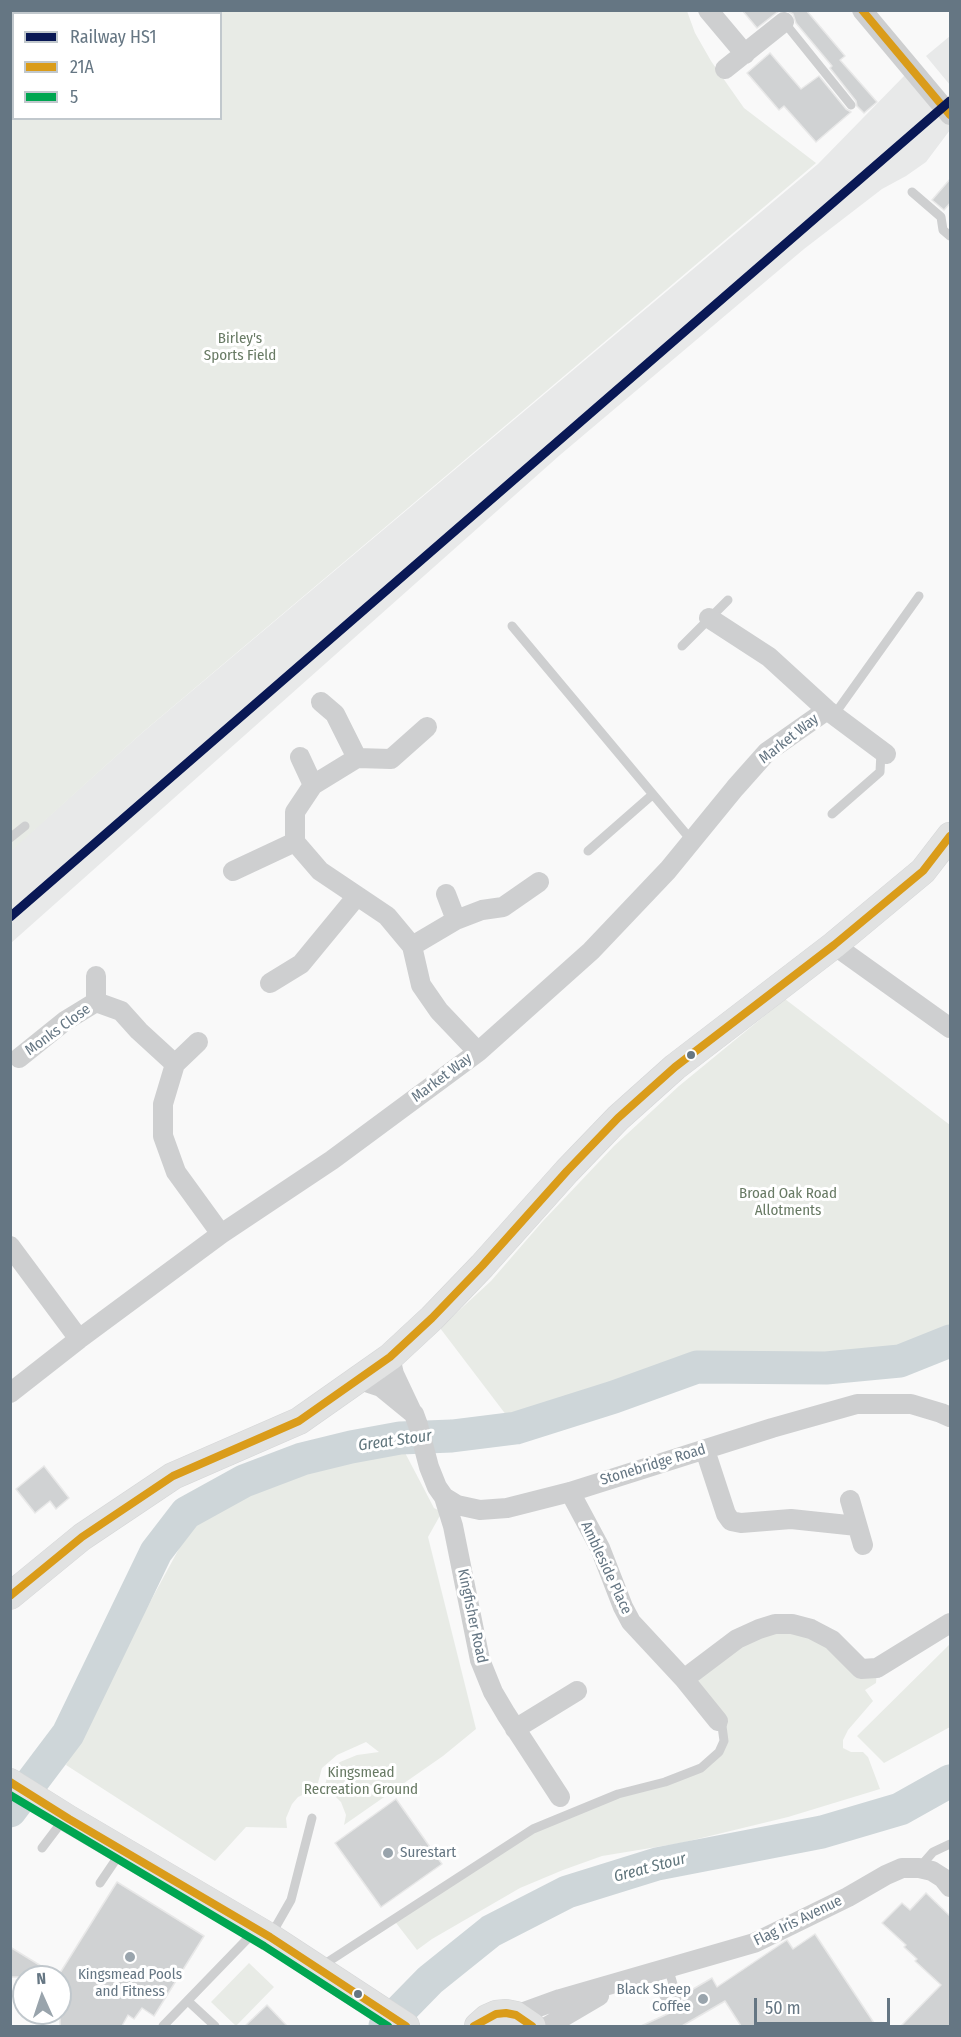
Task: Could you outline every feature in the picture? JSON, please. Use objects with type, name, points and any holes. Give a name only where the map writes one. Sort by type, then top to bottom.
[{"type":"street","points":[[708,10],[745,54]]},
{"type":"street","points":[[862,10],[951,115]]},
{"type":"street","points":[[725,69],[784,22]]},
{"type":"street","points":[[709,618],[769,657],[830,712],[883,752]]},
{"type":"street","points":[[321,702],[335,714],[357,758]]},
{"type":"street","name":"Market Way","points":[[10,1393],[221,1234],[332,1160],[478,1052],[591,951],[668,870],[767,752],[830,712]]},
{"type":"street","points":[[427,727],[392,759],[357,758],[313,785],[295,812],[295,842],[320,871],[387,916],[412,946],[421,985],[439,1011],[478,1052]]},
{"type":"street","points":[[300,758],[313,785]]},
{"type":"street","points":[[10,1596],[82,1537],[173,1476],[299,1422],[390,1357],[432,1318],[482,1266],[618,1118],[675,1067],[834,945],[923,871],[951,836]]},
{"type":"street","points":[[233,871],[295,842]]},
{"type":"street","points":[[412,946],[456,920],[482,910],[503,907],[539,882]]},
{"type":"street","points":[[446,894],[456,920]]},
{"type":"street","points":[[270,983],[301,964],[357,896]]},
{"type":"street","points":[[834,945],[951,1028]]},
{"type":"street","name":"Monks Close","points":[[96,976],[96,1002]]},
{"type":"street","name":"Monks Close","points":[[19,1058],[65,1021],[96,1002]]},
{"type":"street","name":"Monks Close","points":[[96,1002],[121,1011],[175,1064]]},
{"type":"street","points":[[198,1042],[175,1064],[163,1104],[163,1136],[176,1172],[221,1234]]},
{"type":"street","points":[[10,1246],[79,1339]]},
{"type":"street","points":[[390,1357],[394,1374],[418,1425],[429,1467],[444,1497]]},
{"type":"street","points":[[360,1380],[381,1387],[413,1413]]},
{"type":"street","name":"Stonebridge Road","points":[[444,1497],[457,1505],[487,1509],[507,1508],[570,1492],[791,1422],[856,1404],[911,1404],[951,1417]]},
{"type":"street","points":[[705,1450],[726,1514],[731,1521],[741,1523],[791,1519],[860,1536],[850,1500]]},
{"type":"street","name":"Ambleside Place","points":[[570,1492],[600,1548],[631,1622],[684,1678],[718,1721]]},
{"type":"street","name":"Kingfisher Road","points":[[444,1497],[453,1526],[480,1660],[493,1692],[515,1730],[560,1797]]},
{"type":"street","points":[[684,1678],[737,1640],[775,1624],[792,1624],[812,1629],[832,1640],[861,1669],[877,1675],[951,1623]]},
{"type":"street","points":[[515,1730],[577,1691]]},
{"type":"street","points":[[10,1782],[263,1933],[406,2026]]},
{"type":"street","name":"Flag Iris Avenue","points":[[524,2021],[560,1999],[754,1943],[886,1875],[902,1868],[919,1868]]},
{"type":"street","points":[[919,1868],[932,1871],[951,1887]]},
{"type":"street","name":"Flag Iris Avenue","points":[[548,2026],[587,2002],[652,1971]]},
{"type":"street","points":[[477,2026],[496,2014],[524,2021]]},
{"type":"lane","points":[[784,22],[851,105]]},
{"type":"lane","points":[[912,192],[941,217],[943,230],[951,236]]},
{"type":"lane","points":[[830,712],[919,596]]},
{"type":"lane","points":[[682,646],[728,600]]},
{"type":"lane","points":[[512,626],[692,841]]},
{"type":"lane","points":[[832,814],[880,772],[883,752]]},
{"type":"lane","points":[[588,851],[652,795]]},
{"type":"lane","points":[[10,838],[25,826]]},
{"type":"lane","points":[[318,1968],[533,1829],[618,1794],[665,1782],[701,1768],[719,1752],[724,1742],[722,1726],[718,1721]]},
{"type":"lane","points":[[42,1848],[66,1816]]},
{"type":"lane","points":[[163,2026],[263,1933],[291,1900],[312,1818]]},
{"type":"lane","points":[[919,1868],[933,1852],[951,1844]]},
{"type":"lane","points":[[100,1883],[122,1850]]},
{"type":"lane","points":[[652,1971],[677,1998]]},
{"type":"lane","points":[[652,1971],[667,2003]]},
{"type":"lane","points":[[189,2002],[215,2026]]},
{"type":"shaded area","points":[[950,36],[950,85],[926,56]]},
{"type":"shaded area","points":[[905,75],[950,124],[950,130],[926,162],[882,189],[804,249],[560,455],[11,943],[10,851],[143,732],[818,164]]},
{"type":"green space","name":"Birley's Sports Field","points":[[173,10],[687,11],[695,33],[711,61],[744,108],[816,163],[143,732],[11,851],[11,82],[12,120],[222,120],[222,12],[168,12]]},
{"type":"green space","name":"Broad Oak Road Allotments","points":[[785,999],[950,1125],[950,1334],[898,1356],[826,1364],[696,1364],[665,1372],[612,1393],[513,1424],[440,1328],[491,1281],[543,1221],[614,1146],[679,1086]]},
{"type":"green space","name":"Kingsmead Recreation Ground","points":[[402,1447],[434,1508],[442,1512],[428,1537],[476,1729],[443,1756],[344,1825],[346,1815],[341,1802],[332,1793],[324,1790],[327,1777],[340,1762],[357,1755],[379,1752],[366,1742],[337,1755],[322,1768],[315,1794],[307,1793],[298,1797],[292,1804],[286,1818],[287,1828],[246,1827],[215,1861],[66,1765],[93,1707],[187,1534],[213,1506],[275,1478]]},
{"type":"green space","points":[[792,1624],[877,1668],[876,1683],[865,1690],[873,1701],[848,1730],[843,1740],[843,1748],[851,1752],[863,1752],[868,1757],[880,1789],[788,1817],[681,1843],[602,1856],[520,1888],[417,1950],[393,1919],[533,1829],[701,1768],[719,1752],[722,1726],[684,1679],[711,1660]]},
{"type":"green space","points":[[950,1644],[950,1727],[884,1763],[857,1736]]},
{"type":"green space","points":[[249,1963],[274,1987],[236,2026],[211,2002]]},
{"type":"building","points":[[742,10],[780,10],[757,28]]},
{"type":"building","points":[[786,10],[806,10],[845,56],[840,60],[877,102],[864,113],[857,106],[856,101],[830,68],[832,66],[796,23],[793,14]]},
{"type":"building","points":[[770,53],[801,89],[819,76],[851,112],[816,142],[784,106],[779,110],[747,73]]},
{"type":"building","points":[[951,178],[951,202],[944,210],[932,200]]},
{"type":"building","points":[[44,1466],[69,1498],[56,1509],[50,1501],[35,1513],[16,1489]]},
{"type":"building","name":"Surestart","points":[[396,1799],[442,1864],[381,1907],[335,1843]]},
{"type":"building","name":"Kingsmead Pools and Fitness","points":[[117,1882],[204,1936],[154,2016],[142,2008],[134,2019],[128,2015],[122,2026],[60,2026],[72,2025],[72,1965],[65,1965]]},
{"type":"building","points":[[926,1893],[951,1917],[951,2026],[901,2026],[941,1985],[915,1961],[917,1959],[904,1947],[906,1945],[882,1923],[902,1903],[910,1910]]},
{"type":"building","points":[[815,1934],[876,2026],[741,2026],[725,2001],[682,2026],[641,2026],[685,2006],[683,1995],[712,1978],[717,1987],[787,1940],[793,1949]]},
{"type":"building","points":[[10,1947],[39,1965],[12,1965],[12,1977],[10,1977]]},
{"type":"building","points":[[267,2005],[287,2026],[245,2026]]},
{"type":"waterway","name":"Great Stour","points":[[10,1811],[68,1734],[156,1552],[186,1513],[244,1481],[302,1459],[351,1447],[400,1438],[452,1436],[516,1428],[614,1397],[697,1367],[826,1368],[900,1361],[950,1341]]},
{"type":"waterway","name":"Great Stour","points":[[385,2026],[430,1980],[491,1931],[567,1892],[657,1864],[822,1832],[900,1809],[950,1781]]},
{"type":"rail line","name":"HS1","points":[[10,917],[950,101]]},
{"type":"transit line","name":"21A","points":[[862,10],[950,115]]},
{"type":"transit line","name":"21A","points":[[10,1596],[82,1537],[173,1476],[299,1421],[390,1357],[432,1318],[482,1266],[618,1118],[675,1067],[834,945],[923,871],[950,836]]},
{"type":"transit line","name":"21A","points":[[10,1782],[270,1937],[406,2026]]},
{"type":"transit line","name":"5","points":[[10,1795],[264,1946],[388,2026]]},
{"type":"transit line","name":"21A","points":[[474,2026],[496,2014],[506,2013],[516,2015],[532,2026]]},
{"type":"place","name":"Surestart","points":[[388,1853]]},
{"type":"place","name":"Kingsmead Pools and Fitness","points":[[130,1957]]},
{"type":"place","name":"Black Sheep Coffee","points":[[703,1999]]}]
